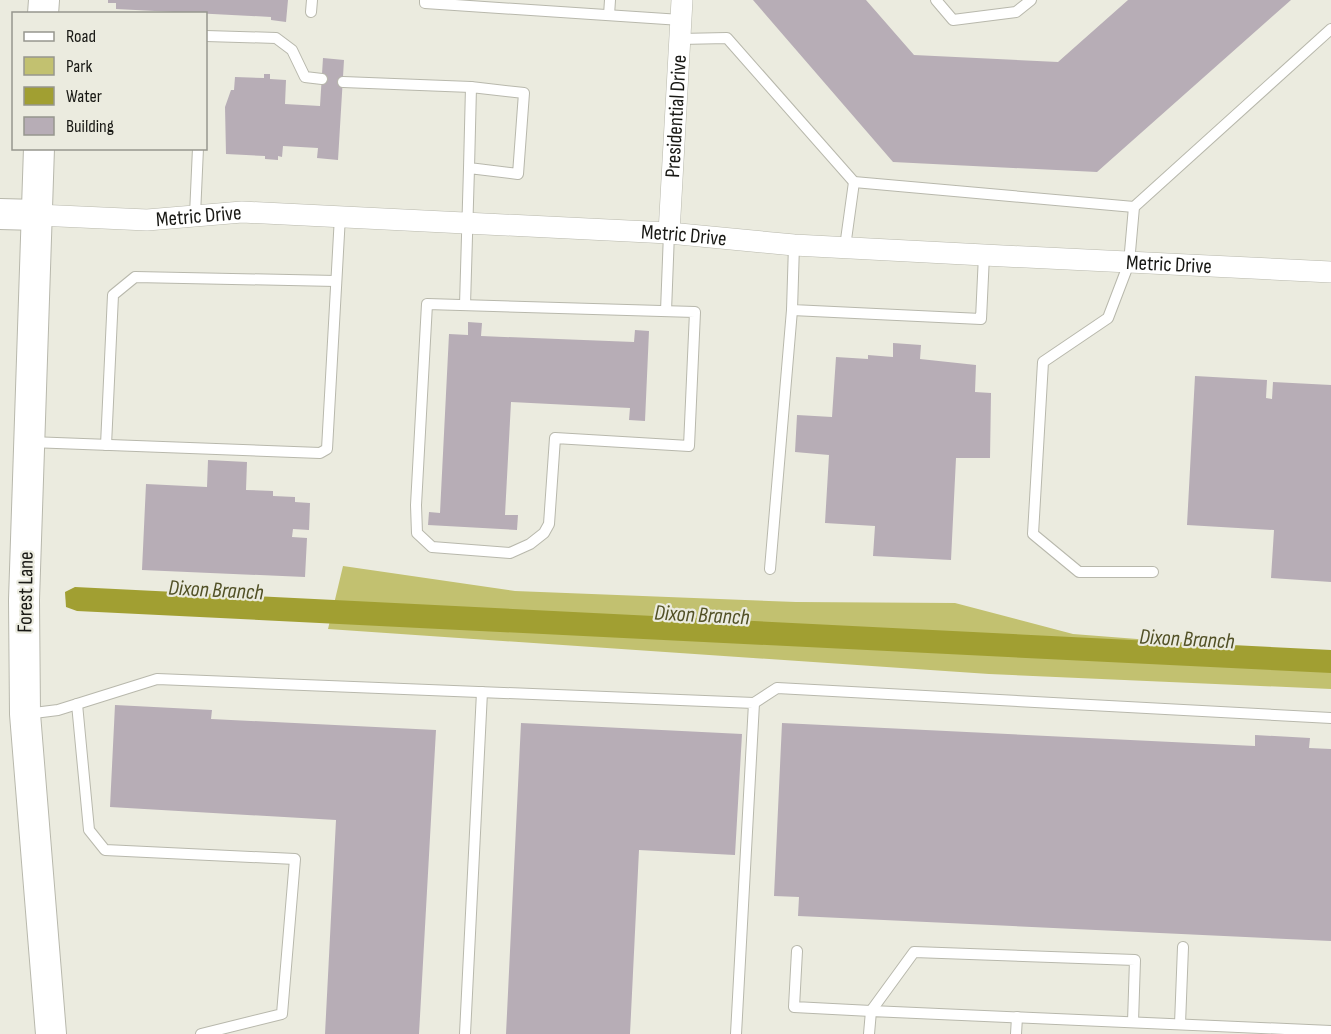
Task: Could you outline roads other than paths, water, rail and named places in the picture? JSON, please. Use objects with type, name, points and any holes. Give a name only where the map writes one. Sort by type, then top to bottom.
[{"type":"main road","name":"Forest Lane","points":[[39,150],[24,600],[13,716],[51,1034]]},
{"type":"main road","points":[[0,214],[37,215]]},
{"type":"street","name":"Presidential Drive","points":[[669,233],[681,20]]},
{"type":"street","name":"Metric Drive","points":[[37,215],[131,220],[242,212],[340,216],[669,233],[795,244],[984,255],[1331,272]]},
{"type":"lane","points":[[311,12],[312,0]]},
{"type":"lane","points":[[425,0],[425,3],[681,20],[727,38],[854,182],[1134,207]]},
{"type":"lane","points":[[609,15],[610,0]]},
{"type":"lane","points":[[936,0],[953,20],[1016,12],[1031,0]]},
{"type":"lane","points":[[1153,572],[1079,572],[1033,534],[1043,362],[1108,318],[1129,263],[1134,207],[1331,29]]},
{"type":"lane","points":[[207,36],[276,38],[292,50],[305,77],[322,79]]},
{"type":"lane","points":[[342,82],[471,87],[524,93],[518,174],[470,168]]},
{"type":"lane","points":[[465,304],[471,87]]},
{"type":"lane","points":[[195,215],[198,150]]},
{"type":"lane","points":[[845,247],[854,182]]},
{"type":"lane","points":[[29,442],[320,453],[327,449],[340,216]]},
{"type":"lane","points":[[666,311],[669,233]]},
{"type":"lane","points":[[770,569],[792,310],[795,244]]},
{"type":"lane","points":[[792,310],[981,319],[984,255]]},
{"type":"lane","points":[[106,445],[113,295],[135,277],[336,281]]},
{"type":"lane","points":[[428,304],[465,304],[695,312],[689,446],[555,438],[549,524],[544,533],[530,544],[510,553],[432,547],[417,533],[428,304]]},
{"type":"lane","points":[[13,716],[58,710],[157,679],[754,703],[777,688],[1331,718]]},
{"type":"lane","points":[[465,1034],[482,692]]},
{"type":"lane","points":[[736,1034],[754,703]]},
{"type":"lane","points":[[77,704],[89,830],[105,850],[295,859],[282,1014],[201,1034]]},
{"type":"lane","points":[[1180,1024],[1183,947]]},
{"type":"lane","points":[[797,951],[794,1007],[1331,1031]]},
{"type":"lane","points":[[869,1034],[871,1011],[914,952],[1135,960],[1133,1022]]},
{"type":"lane","points":[[1016,1034],[1017,1017]]},
{"type":"water","points":[[75,587],[1331,650],[1331,673],[77,611],[66,607],[65,592]]},
{"type":"water label","name":"Dixon Branch","points":[[216,589]]},
{"type":"water label","name":"Dixon Branch","points":[[702,614]]},
{"type":"water label","name":"Dixon Branch","points":[[1187,638]]}]
